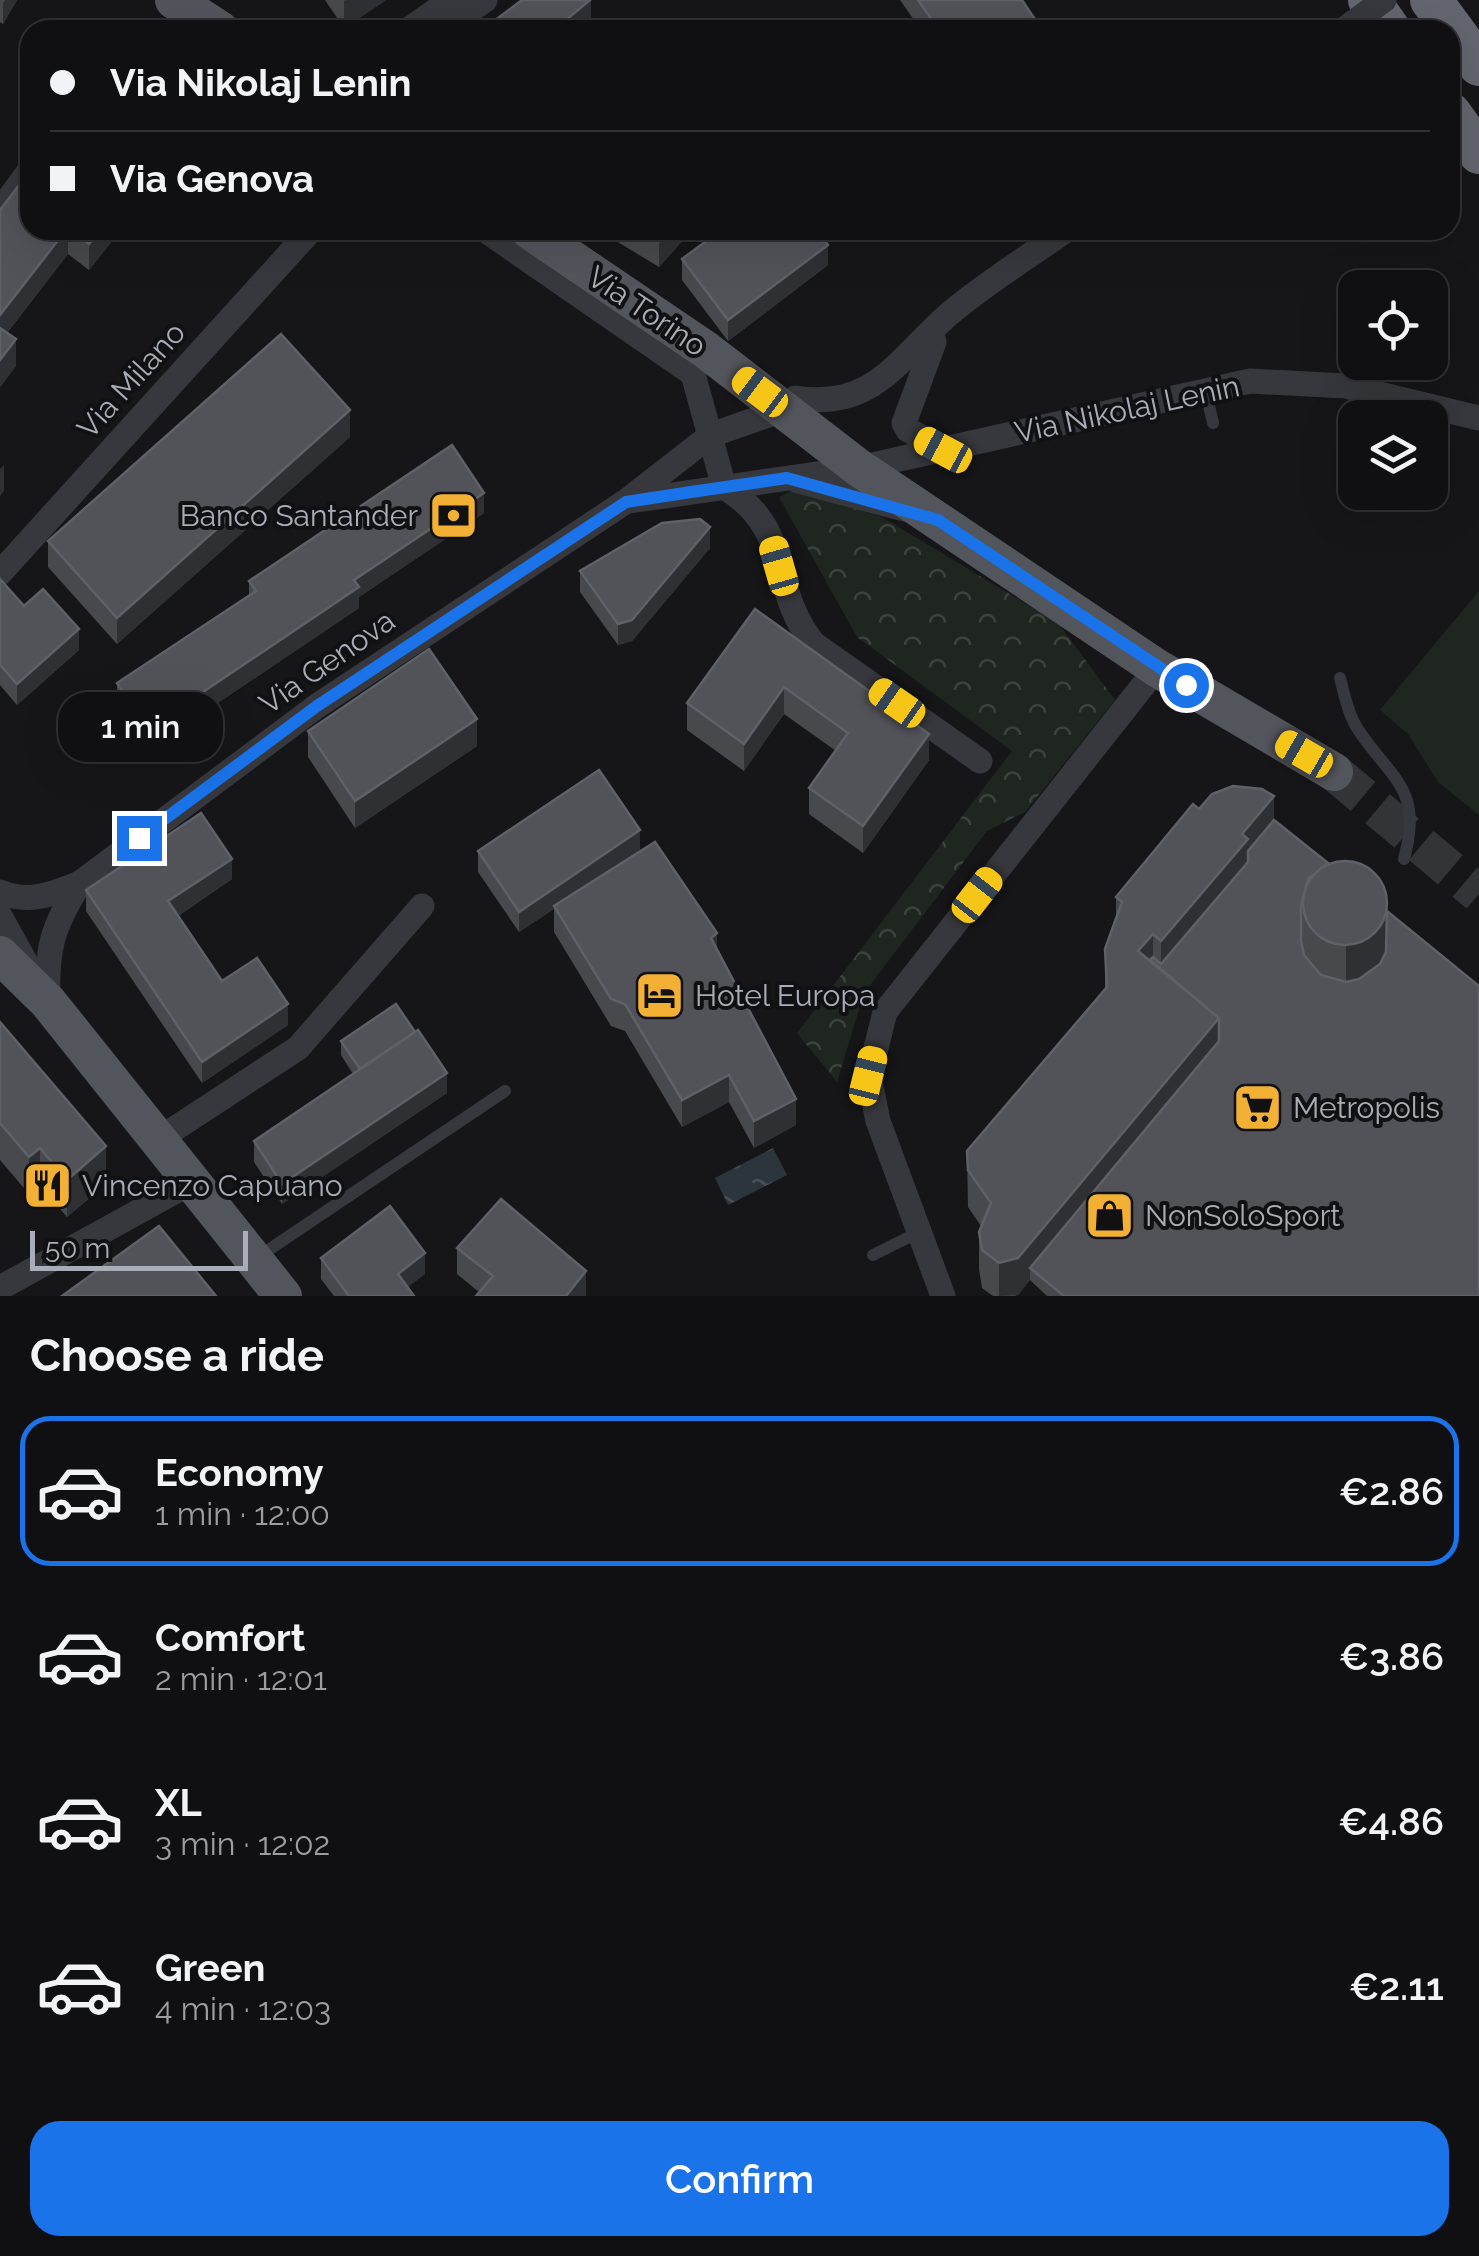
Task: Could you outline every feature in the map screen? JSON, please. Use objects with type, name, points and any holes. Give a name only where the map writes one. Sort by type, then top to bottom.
[{"type":"highway","points":[[1460,40],[1479,66]]},
{"type":"highway","points":[[1460,126],[1479,153]]},
{"type":"main road","points":[[174,0],[205,20]]},
{"type":"main road","name":"Via Torino","points":[[544,240],[784,400],[859,468]]},
{"type":"main road","points":[[859,468],[1156,668],[1334,772]]},
{"type":"main road","points":[[0,954],[48,1002],[283,1296]]},
{"type":"street","points":[[422,20],[451,0]]},
{"type":"street","points":[[457,20],[485,0]]},
{"type":"street","points":[[1357,20],[1384,0]]},
{"type":"street","points":[[0,212],[20,184]]},
{"type":"street","name":"Via Milano","points":[[0,573],[302,240]]},
{"type":"street","points":[[500,240],[686,368],[702,394],[724,487],[749,503],[765,521],[790,603],[814,644],[980,761]]},
{"type":"street","points":[[784,400],[850,395],[888,378],[948,315],[1052,240]]},
{"type":"street","points":[[943,450],[908,430],[904,423],[920,369],[948,315]]},
{"type":"street","name":"Via Nikolaj Lenin","points":[[859,468],[1250,381],[1346,386],[1479,418]]},
{"type":"street","name":"Via Genova","points":[[48,1002],[46,960],[55,924],[80,882],[317,706],[626,502],[711,436],[784,400]]},
{"type":"street","name":"Via Genova","points":[[626,502],[859,468]]},
{"type":"street","points":[[787,478],[938,520]]},
{"type":"street","points":[[943,1296],[878,1121],[868,1076],[885,1012],[1101,756],[1156,668]]},
{"type":"street","points":[[0,892],[14,898],[36,898],[80,882]]},
{"type":"street","points":[[159,1139],[298,1048],[422,906]]},
{"type":"street","points":[[0,916],[48,1002]]},
{"type":"street","points":[[0,1288],[194,1181]]},
{"type":"lane","points":[[1205,389],[1212,423]]},
{"type":"lane","points":[[1340,678],[1361,734],[1384,758],[1404,789],[1410,816],[1404,859]]},
{"type":"lane","points":[[254,1260],[505,1092]]},
{"type":"lane","points":[[874,1255],[919,1232]]},
{"type":"green space","points":[[793,490],[882,517],[1058,623],[1115,700],[1025,812],[987,831],[864,993],[837,1082],[797,1033],[1012,751],[857,637],[779,497]]},
{"type":"green space","points":[[1479,591],[1479,815],[1438,782],[1408,734],[1380,710]]},
{"type":"water","points":[[773,1148],[787,1175],[728,1205],[715,1178]]},
{"type":"building","points":[[522,0],[590,0],[566,20],[495,20]]},
{"type":"building","points":[[918,0],[1022,0],[1035,20],[932,20]]},
{"type":"building","points":[[20,184],[20,240],[58,240],[0,315],[0,210]]},
{"type":"building","points":[[708,240],[824,240],[828,245],[728,320],[682,259]]},
{"type":"building","points":[[0,328],[16,339],[0,360]]},
{"type":"building","points":[[281,334],[350,410],[117,618],[48,541]]},
{"type":"building","points":[[452,445],[484,493],[354,580],[359,587],[148,729],[117,683],[256,591],[249,581]]},
{"type":"building","points":[[700,519],[710,527],[632,620],[618,624],[580,571],[662,523]]},
{"type":"building","points":[[0,579],[24,606],[43,589],[79,629],[17,684],[0,665]]},
{"type":"building","points":[[755,609],[929,734],[863,826],[809,788],[848,733],[784,687],[744,744],[687,703]]},
{"type":"building","points":[[429,649],[477,719],[355,801],[308,731]]},
{"type":"building","points":[[599,770],[640,830],[519,912],[478,851]]},
{"type":"building","points":[[1233,786],[1262,789],[1274,796],[1242,834],[1248,839],[1161,941],[1153,934],[1138,951],[1219,1018],[1018,1258],[999,1263],[982,1250],[979,1232],[991,1203],[968,1170],[967,1151],[1107,987],[1105,949],[1122,902],[1116,897],[1193,804],[1199,809],[1212,794]]},
{"type":"building","points":[[201,813],[232,859],[168,901],[222,981],[257,958],[288,1004],[202,1062],[86,890]]},
{"type":"building","name":"Metropolis","points":[[1274,820],[1328,863],[1308,879],[1301,906],[1304,955],[1321,975],[1346,982],[1359,979],[1380,964],[1386,952],[1387,911],[1479,986],[1479,1296],[1064,1296],[1030,1268],[1219,1041],[1219,1018],[1150,960],[1153,957],[1161,964],[1248,862],[1248,851]]},
{"type":"building","name":"Hotel Europa","points":[[655,842],[717,933],[711,938],[796,1099],[754,1121],[729,1075],[682,1100],[625,1004],[611,999],[554,906]]},
{"type":"building","points":[[1337,861],[1353,861],[1369,868],[1380,879],[1387,903],[1384,919],[1375,933],[1353,945],[1337,945],[1321,938],[1310,927],[1303,911],[1303,895],[1310,879],[1321,868]]},
{"type":"building","points":[[396,1004],[415,1032],[360,1069],[341,1041]]},
{"type":"building","points":[[0,1022],[106,1146],[67,1180],[40,1148],[29,1157],[0,1123]]},
{"type":"building","points":[[418,1030],[447,1073],[282,1184],[254,1141]]},
{"type":"building","points":[[501,1199],[586,1271],[566,1296],[476,1296],[493,1276],[457,1248]]},
{"type":"building","points":[[390,1206],[425,1253],[398,1274],[414,1296],[349,1296],[321,1258]]},
{"type":"building","points":[[159,1226],[216,1296],[62,1296]]},
{"type":"tunnel","points":[[1334,772],[1479,894]]},
{"type":"place","name":"Banco Santander","points":[[453,515]]},
{"type":"place","name":"Hotel Europa","points":[[660,995]]},
{"type":"place","name":"Metropolis","points":[[1258,1107]]},
{"type":"place","name":"Vincenzo Capuano","points":[[47,1185]]},
{"type":"place","name":"NonSoloSport","points":[[1110,1215]]},
{"type":"route","points":[[139,838],[317,706],[626,502],[691,492],[787,478],[938,520],[1186,685]]}]
